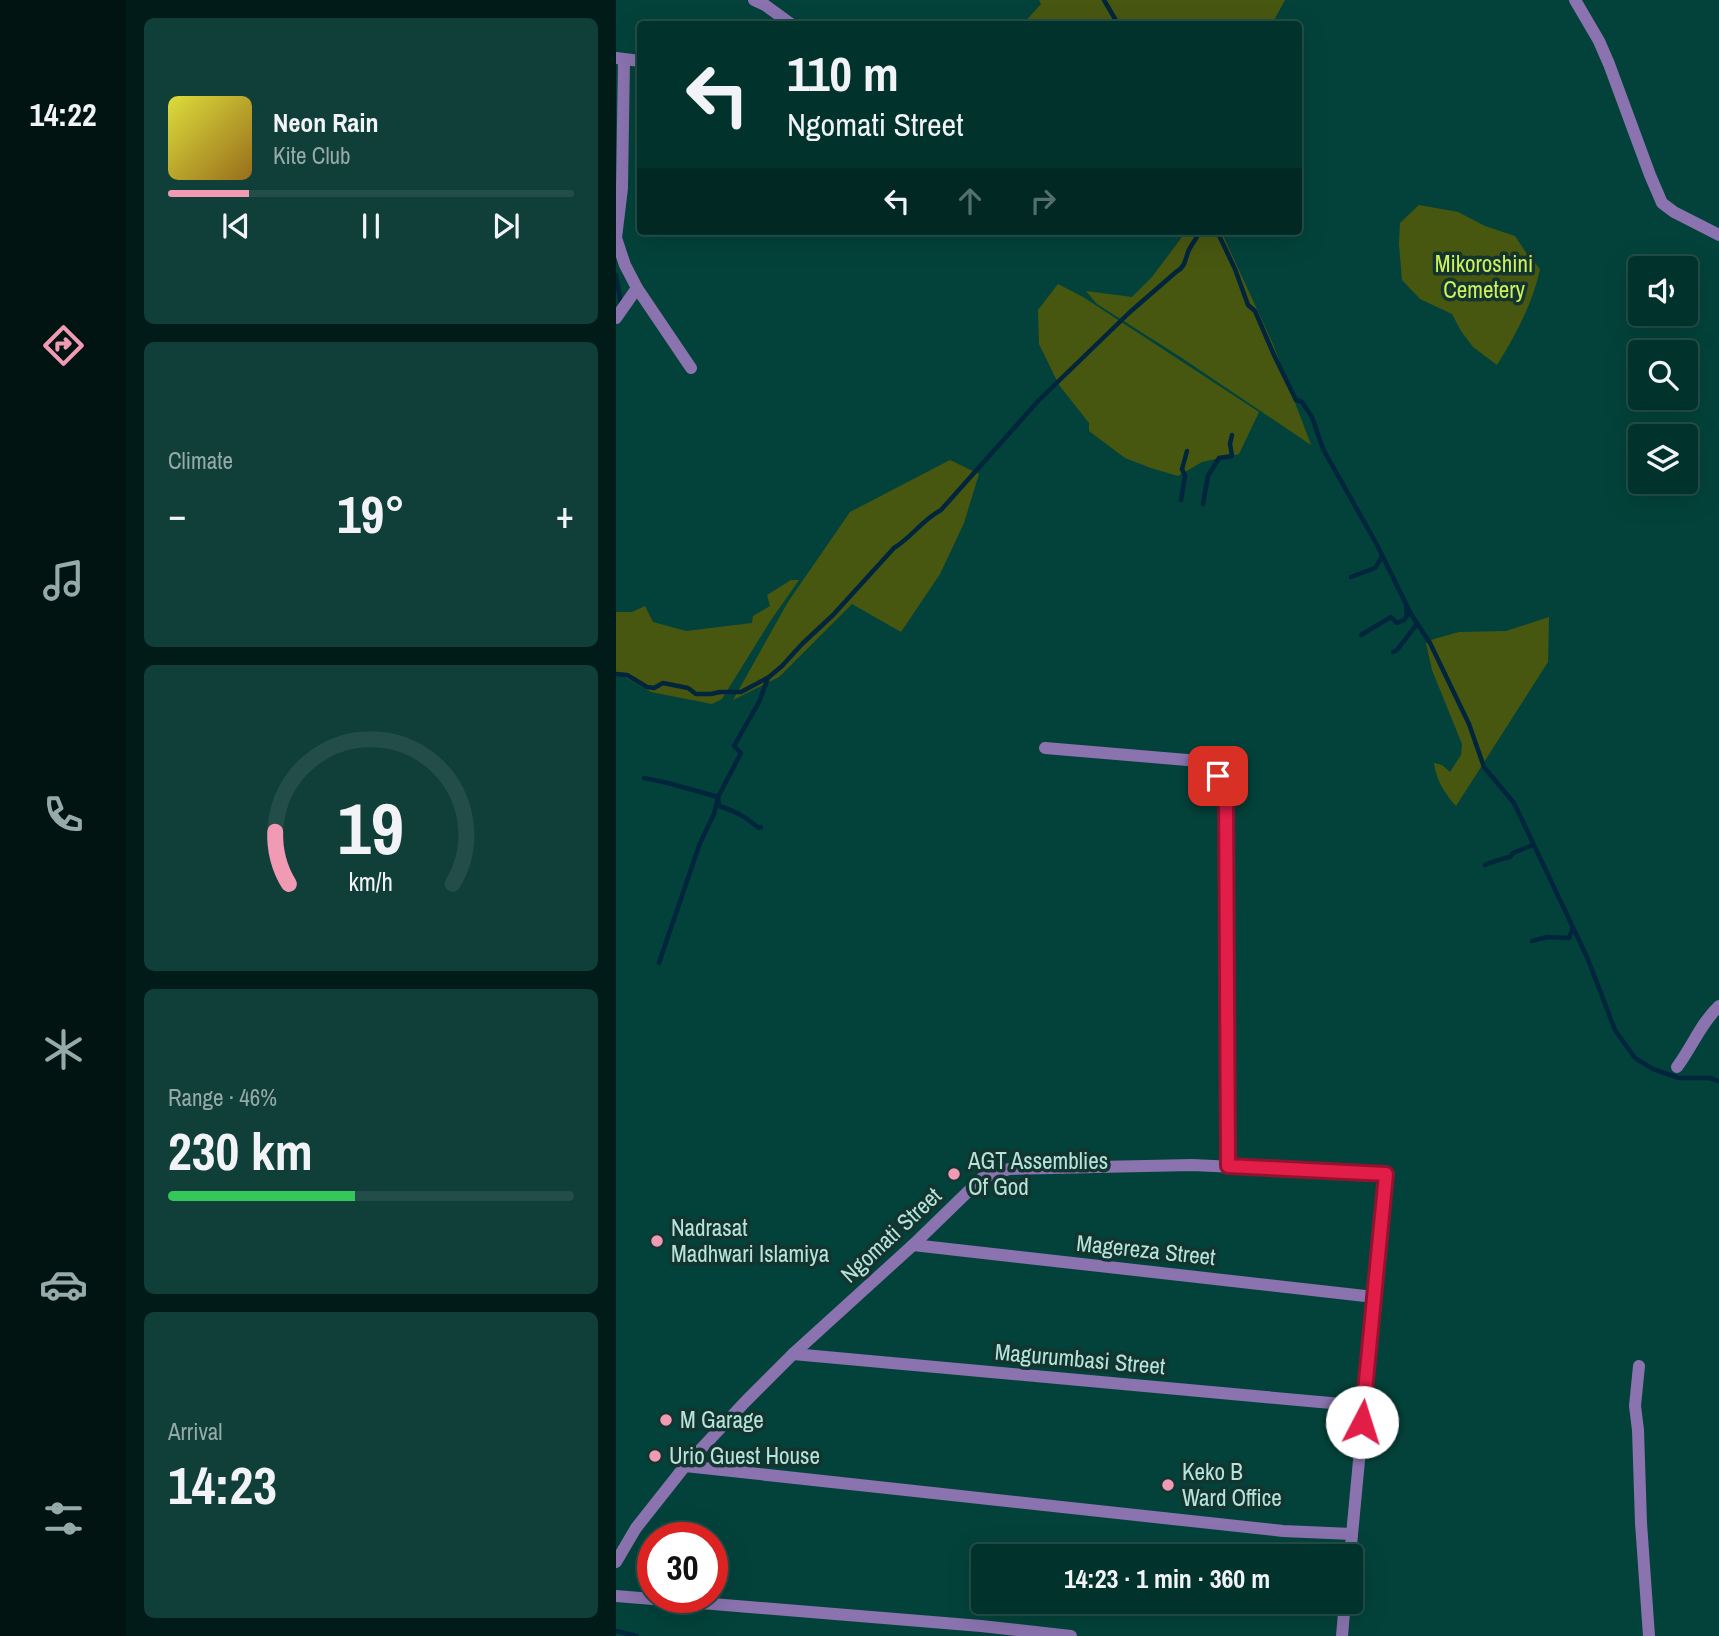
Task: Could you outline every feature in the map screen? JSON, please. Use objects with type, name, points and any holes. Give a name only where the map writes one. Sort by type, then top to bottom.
[{"type":"street","points":[[754,0],[787,21]]},
{"type":"street","points":[[1575,0],[1609,64],[1662,203],[1674,212],[1719,234]]},
{"type":"street","points":[[620,60],[622,188],[616,238],[625,265],[637,288],[691,368]]},
{"type":"street","points":[[616,318],[637,288]]},
{"type":"street","points":[[1045,748],[1199,761],[1218,776],[1226,790],[1228,1166]]},
{"type":"street","points":[[1677,1067],[1705,1021],[1719,1006]]},
{"type":"street","name":"Ngomati Street","points":[[616,1562],[636,1528],[685,1466],[745,1402],[982,1178],[1009,1168],[1228,1166],[1386,1174],[1374,1297]]},
{"type":"street","name":"Magereza Street","points":[[913,1245],[1374,1297]]},
{"type":"street","points":[[1351,1544],[1374,1297]]},
{"type":"street","name":"Magurumbasi Street","points":[[793,1354],[1364,1406]]},
{"type":"street","points":[[1639,1366],[1635,1406],[1649,1636]]},
{"type":"street","points":[[685,1466],[1283,1531],[1352,1534]]},
{"type":"street","points":[[616,1596],[1071,1636]]},
{"type":"street","points":[[1342,1636],[1344,1614]]},
{"type":"green space","points":[[1039,0],[1285,0],[1274,21],[1026,21],[1041,4]]},
{"type":"green space","name":"Mikoroshini Cemetery","points":[[1419,205],[1458,212],[1485,226],[1515,236],[1540,269],[1523,319],[1497,365],[1473,347],[1452,314],[1420,299],[1402,280],[1400,223]]},
{"type":"green space","points":[[1184,235],[1223,235],[1273,344],[1311,445],[1097,304],[1086,291],[1132,297],[1152,277]]},
{"type":"green space","points":[[1058,284],[1083,297],[1259,412],[1239,454],[1202,462],[1178,476],[1125,458],[1089,431],[1089,423],[1059,385],[1039,344],[1038,310]]},
{"type":"green space","points":[[950,460],[979,474],[964,523],[940,574],[901,632],[852,604],[779,677],[733,700],[788,602],[850,512]]},
{"type":"green space","points":[[791,580],[799,580],[722,699],[712,704],[651,692],[616,672],[616,612],[632,612],[645,606],[653,622],[686,631],[752,623],[753,616],[770,606],[767,595]]},
{"type":"green space","points":[[1549,617],[1548,662],[1456,806],[1442,786],[1434,763],[1442,765],[1450,772],[1461,755],[1462,744],[1432,670],[1426,643],[1459,632],[1506,631]]},
{"type":"waterway","points":[[1104,0],[1116,21]]},
{"type":"waterway","points":[[616,674],[627,675],[647,687],[654,688],[663,683],[688,688],[696,694],[741,692],[769,677],[833,615],[894,548],[941,510],[1039,400],[1130,312],[1181,268],[1198,235]]},
{"type":"waterway","points":[[1219,235],[1248,305],[1255,311],[1296,400],[1302,402],[1312,417],[1323,449],[1376,543],[1411,614],[1430,643],[1469,724],[1484,767],[1514,803],[1587,957],[1615,1030],[1635,1058],[1653,1069],[1679,1078],[1710,1078],[1719,1081]]},
{"type":"waterway","points":[[616,275],[621,305]]},
{"type":"waterway","points":[[1203,504],[1208,476],[1219,458],[1232,456],[1232,435]]},
{"type":"waterway","points":[[1181,500],[1185,476],[1182,469],[1187,451]]},
{"type":"waterway","points":[[1351,577],[1375,568],[1382,557]]},
{"type":"waterway","points":[[1361,635],[1391,617],[1397,623],[1404,620],[1407,616],[1406,607]]},
{"type":"waterway","points":[[1393,652],[1417,624]]},
{"type":"waterway","points":[[761,827],[719,806],[718,797],[741,753],[734,746],[759,702],[768,678]]},
{"type":"waterway","points":[[644,778],[718,797],[659,963]]},
{"type":"waterway","points":[[1485,865],[1510,857],[1513,853],[1533,845]]},
{"type":"waterway","points":[[1532,941],[1547,937],[1569,938],[1573,927]]},
{"type":"waterway","points":[[616,1631],[637,1636]]},
{"type":"place","name":"AGT Assemblies Of God","points":[[954,1174]]},
{"type":"place","name":"Nadrasat Madhwari Islamiya","points":[[657,1241]]},
{"type":"place","name":"M Garage","points":[[666,1420]]},
{"type":"place","name":"Urio Guest House","points":[[655,1456]]},
{"type":"place","name":"Keko B Ward Office","points":[[1168,1485]]},
{"type":"route","points":[[1218,776],[1226,790],[1228,1166],[1386,1174],[1362,1422]]}]
